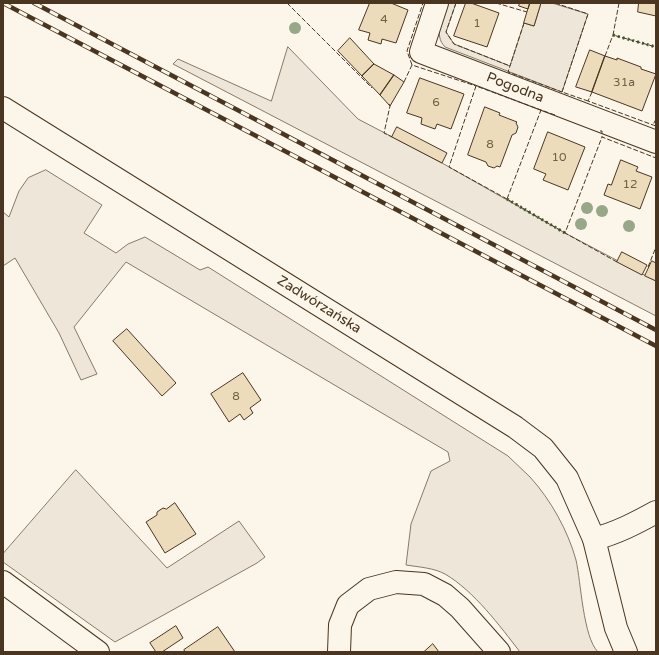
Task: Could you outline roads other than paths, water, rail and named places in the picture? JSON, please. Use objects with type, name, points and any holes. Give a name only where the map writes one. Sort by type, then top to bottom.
[{"type":"street","name":"Pogodna","points":[[437,3],[421,52],[656,142]]},
{"type":"street","name":"Zadwórzańska","points":[[3,108],[515,427],[543,448],[567,478],[594,540],[616,628],[626,652]]},
{"type":"street","points":[[594,540],[632,526],[656,512]]},
{"type":"street","points":[[3,582],[98,652]]},
{"type":"street","points":[[339,652],[340,625],[348,605],[369,590],[396,582],[424,584],[445,595],[460,608],[499,652]]},
{"type":"railway","points":[[3,3],[656,346]]},
{"type":"railway","points":[[34,3],[656,330]]}]
